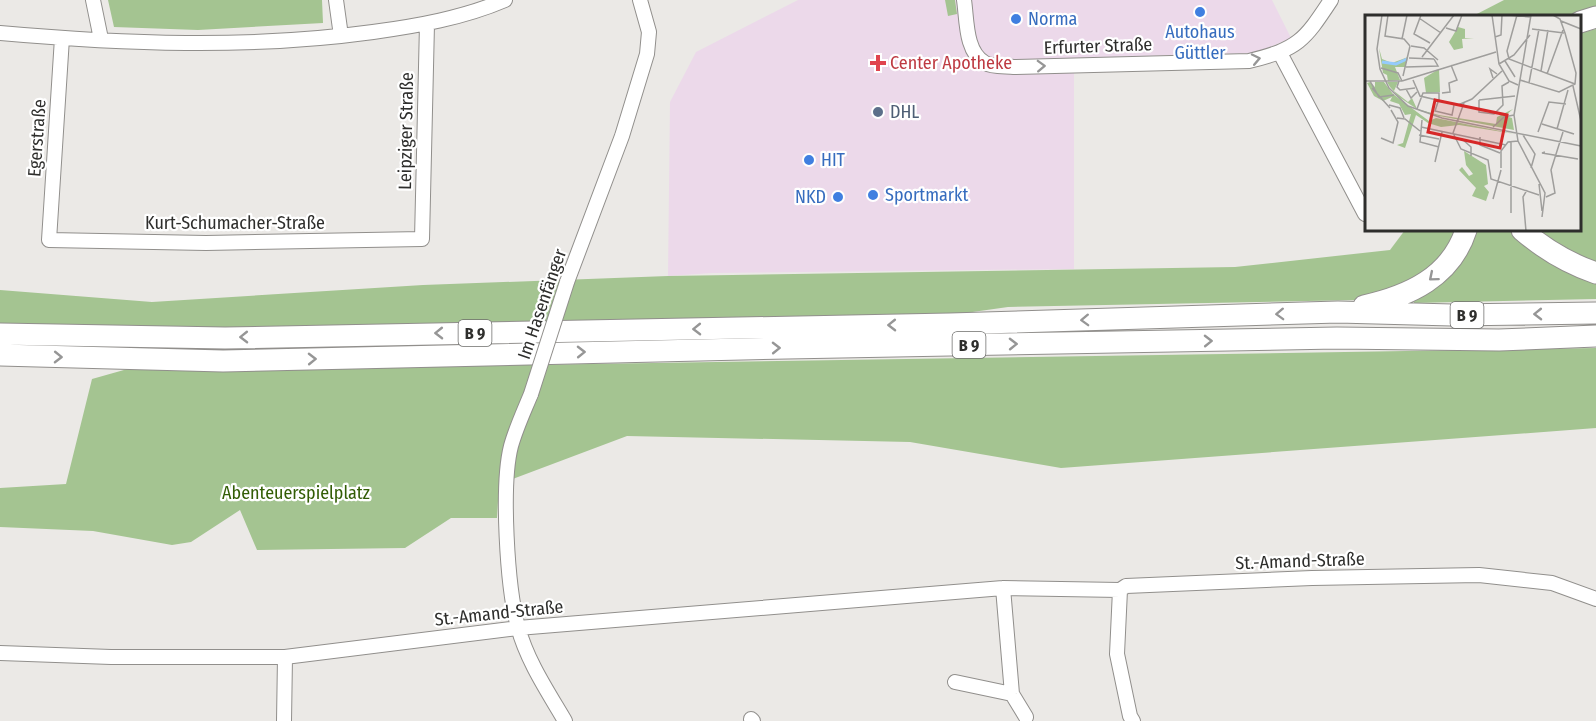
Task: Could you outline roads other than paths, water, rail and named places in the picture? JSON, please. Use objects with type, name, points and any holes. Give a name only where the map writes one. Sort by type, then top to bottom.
[{"type":"highway","points":[[1581,22],[1596,17]]},
{"type":"highway","points":[[1338,312],[1389,300],[1422,287],[1446,265],[1465,231]]},
{"type":"highway","points":[[1523,231],[1545,250],[1575,266],[1596,273]]},
{"type":"highway","name":"B 9","points":[[0,334],[225,338],[950,324],[1338,312],[1452,315],[1596,313]]},
{"type":"highway","name":"B 9","points":[[0,355],[223,361],[787,348],[1337,338],[1499,340],[1596,336]]},
{"type":"street","points":[[93,0],[101,39]]},
{"type":"street","points":[[336,0],[341,36]]},
{"type":"street","points":[[0,33],[62,38],[202,43],[341,36],[427,24],[505,0]]},
{"type":"street","name":"Im Hasenfänger","points":[[565,721],[540,678],[518,628],[508,557],[506,477],[511,446],[531,394],[567,282],[622,136],[647,54],[649,32],[640,0]]},
{"type":"street","name":"Erfurter Straße","points":[[964,0],[970,45],[977,57],[986,64],[1014,66],[1230,62],[1280,53],[1309,34],[1331,0]]},
{"type":"street","name":"Leipziger Straße","points":[[422,239],[427,24]]},
{"type":"street","name":"Egerstraße","points":[[49,240],[62,38]]},
{"type":"street","points":[[1280,53],[1365,214]]},
{"type":"street","name":"Kurt-Schumacher-Straße","points":[[49,240],[206,243],[422,239]]},
{"type":"street","name":"St.-Amand-Straße","points":[[0,653],[111,657],[285,657],[518,628],[1003,588],[1120,590],[1126,586],[1254,580],[1479,575],[1551,583],[1596,599]]},
{"type":"street","points":[[1003,588],[1012,694],[1026,717]]},
{"type":"street","points":[[1120,590],[1117,654],[1133,721]]},
{"type":"street","points":[[284,721],[285,657]]},
{"type":"street","points":[[955,682],[1012,694]]},
{"type":"place","name":"Autohaus Güttler","points":[[1200,12]]},
{"type":"place","name":"Norma","points":[[1016,19]]},
{"type":"place","name":"Center Apotheke","points":[[878,63]]},
{"type":"place","name":"DHL","points":[[878,112]]},
{"type":"place","name":"HIT","points":[[809,160]]},
{"type":"place","name":"Sportmarkt","points":[[873,195]]},
{"type":"place","name":"NKD","points":[[838,197]]},
{"type":"park label","name":"Abenteuerspielplatz","points":[[296,493]]}]
